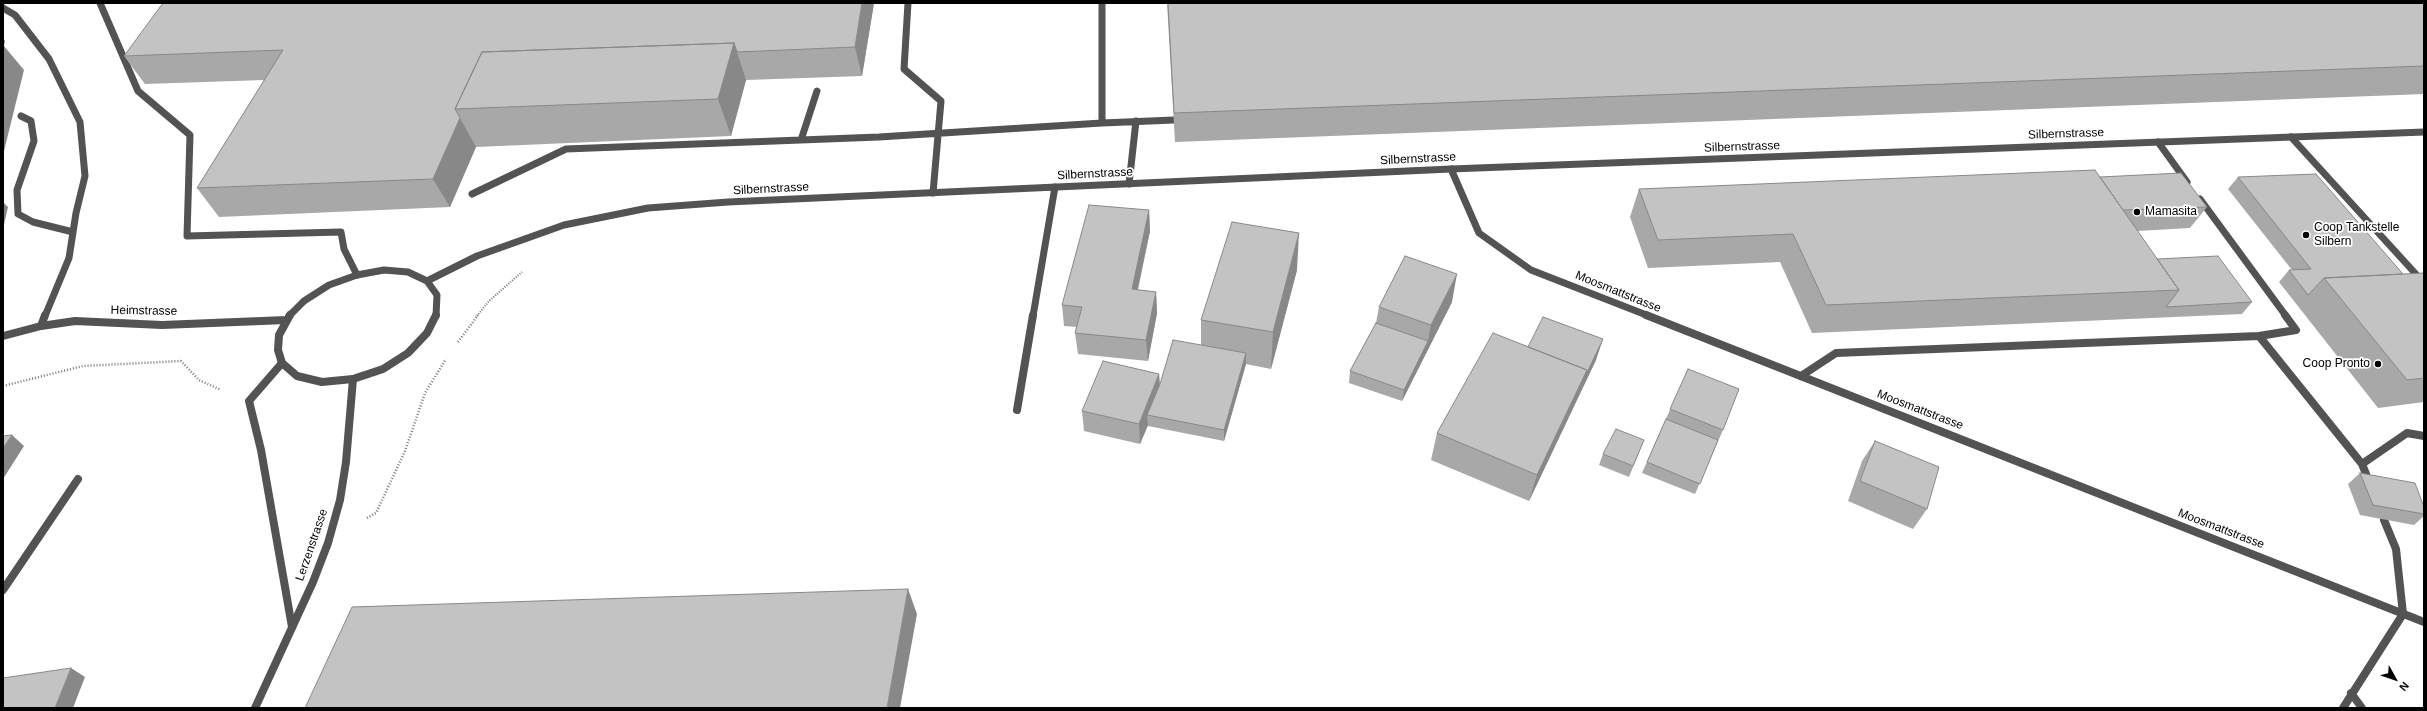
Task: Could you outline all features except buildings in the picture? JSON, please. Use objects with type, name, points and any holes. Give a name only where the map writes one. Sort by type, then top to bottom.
[{"type":"street","points":[[100,3],[138,91],[190,135],[186,236],[341,232],[344,249],[357,274]]},
{"type":"street","points":[[908,3],[904,69],[941,101],[933,193]]},
{"type":"street","points":[[1102,3],[1102,123]]},
{"type":"street","points":[[3,8],[15,15],[49,59],[80,122],[86,176],[73,232],[69,258],[41,326]]},
{"type":"street","points":[[801,140],[817,91]]},
{"type":"street","points":[[21,116],[31,121],[34,141],[17,190],[18,214],[33,222],[73,232]]},
{"type":"street","points":[[472,194],[566,149],[938,134],[1102,123],[1174,120]]},
{"type":"street","points":[[1129,184],[1136,121]]},
{"type":"street","name":"Silbernstrasse","points":[[427,281],[477,256],[526,237],[564,225],[648,208],[1055,187],[1452,169],[2424,132]]},
{"type":"street","points":[[2291,137],[2424,283]]},
{"type":"street","points":[[1801,376],[1836,353],[2259,336],[2296,330],[2158,142]]},
{"type":"street","name":"Moosmattstrasse","points":[[1452,169],[1479,233],[1532,270],[2424,622]]},
{"type":"street","points":[[1017,410],[1055,187]]},
{"type":"street","points":[[384,270],[408,272],[427,281],[437,295],[437,314],[428,333],[408,353],[383,369],[353,379],[322,382],[297,376],[282,363],[278,350],[279,335],[286,320],[304,301],[323,289],[357,274],[384,270]]},
{"type":"street","name":"Heimstrasse","points":[[3,336],[41,326],[75,321],[162,325],[286,320]]},
{"type":"street","points":[[2259,336],[2362,464],[2372,488]]},
{"type":"street","points":[[282,363],[249,401],[261,450],[292,627]]},
{"type":"street","name":"Lerzenstrasse","points":[[255,708],[292,627],[328,542],[340,500],[346,462],[353,379]]},
{"type":"street","points":[[2362,464],[2407,433],[2424,436]]},
{"type":"street","points":[[3,590],[78,479]]},
{"type":"street","points":[[2343,708],[2351,693],[2403,614],[2396,550],[2384,520]]},
{"type":"street","points":[[2351,693],[2362,708]]},
{"type":"path","points":[[457,343],[488,301],[527,268]]},
{"type":"path","points":[[328,542],[376,513],[406,451],[425,393],[448,355]]},
{"type":"path","points":[[3,386],[84,366],[181,360],[199,380],[249,401]]},
{"type":"place","name":"Mamasita","points":[[2137,212]]},
{"type":"place","name":"Coop Tankstelle Silbern","points":[[2306,235]]},
{"type":"place","name":"Coop Pronto","points":[[2378,364]]}]
